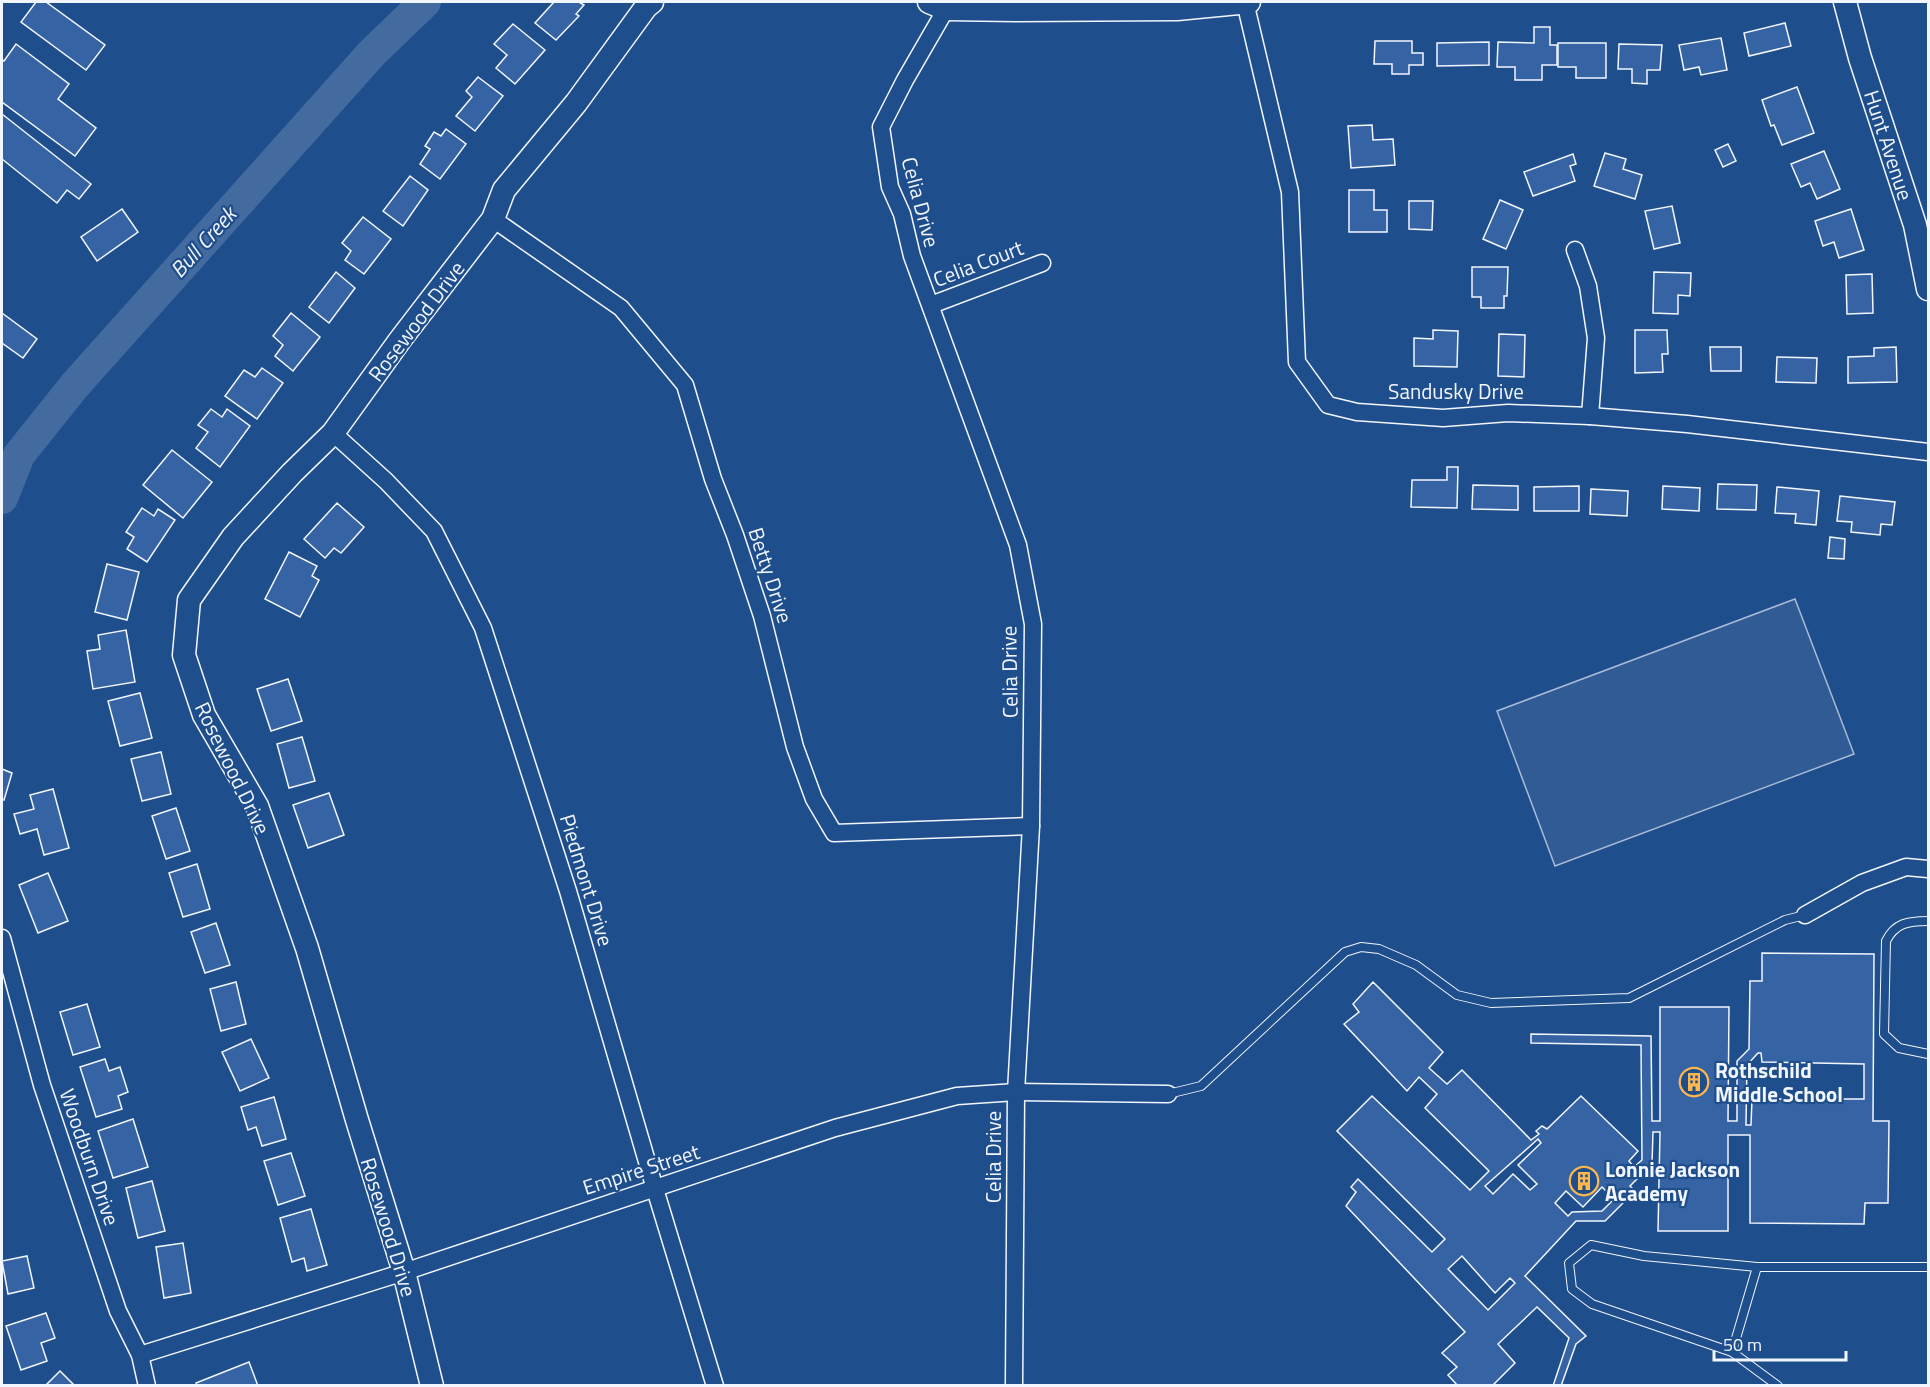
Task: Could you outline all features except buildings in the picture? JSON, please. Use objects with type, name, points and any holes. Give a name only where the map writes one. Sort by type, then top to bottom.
[{"type":"street","name":"Rosewood Drive","points":[[432,1386],[404,1272],[307,948],[257,806],[204,715],[184,655],[189,600],[233,537],[292,473],[333,433],[400,340],[493,219],[504,190],[576,103],[652,2]]},
{"type":"street","points":[[943,4],[1177,9],[1247,2]]},
{"type":"street","name":"Sandusky Drive","points":[[1247,2],[1290,192],[1297,362],[1328,405],[1357,412],[1443,418],[1508,413],[1590,416],[1687,424],[1929,452]]},
{"type":"street","name":"Hunt Avenue","points":[[1845,2],[1860,58],[1915,225],[1929,289]]},
{"type":"street","name":"Celia Drive","points":[[943,4],[881,127],[890,187],[902,214],[912,256],[1018,545],[1033,624],[1031,826],[1016,1092],[1014,1386]]},
{"type":"street","name":"Betty Drive","points":[[493,219],[621,308],[686,386],[713,479],[735,535],[762,616],[795,747],[814,799],[834,833],[1031,826]]},
{"type":"street","points":[[1575,250],[1588,286],[1596,338],[1590,416]]},
{"type":"street","name":"Celia Court","points":[[931,305],[1041,263]]},
{"type":"street","name":"Piedmont Drive","points":[[333,433],[386,481],[434,531],[483,628],[568,891],[715,1386]]},
{"type":"street","points":[[1804,915],[1862,883],[1906,867],[1929,868]]},
{"type":"street","name":"Woodburn Drive","points":[[2,938],[42,1085],[118,1311],[140,1355],[147,1386]]},
{"type":"street","name":"Empire Street","points":[[140,1355],[404,1272],[836,1128],[913,1107],[957,1096],[1016,1092],[1168,1094]]},
{"type":"lane","points":[[1168,1094],[1202,1086],[1345,952],[1361,947],[1379,949],[1416,965],[1457,995],[1491,1003],[1629,998],[1785,920],[1804,915]]},
{"type":"lane","points":[[1929,921],[1907,922],[1892,930],[1886,941],[1884,1034],[1899,1048],[1929,1054]]},
{"type":"lane","points":[[1778,1386],[1731,1352],[1592,1304],[1572,1289],[1569,1263],[1591,1245],[1644,1256],[1757,1267],[1929,1267]]},
{"type":"lane","points":[[1731,1352],[1757,1267]]},
{"type":"shaded area","points":[[1795,599],[1854,754],[1555,866],[1497,711]]},
{"type":"waterway","name":"Bull Creek","points":[[2,498],[19,455],[75,385],[372,53],[425,2]]},
{"type":"place","name":"Rothschild Middle School","points":[[1694,1082]]},
{"type":"place","name":"Lonnie Jackson Academy","points":[[1584,1181]]}]
